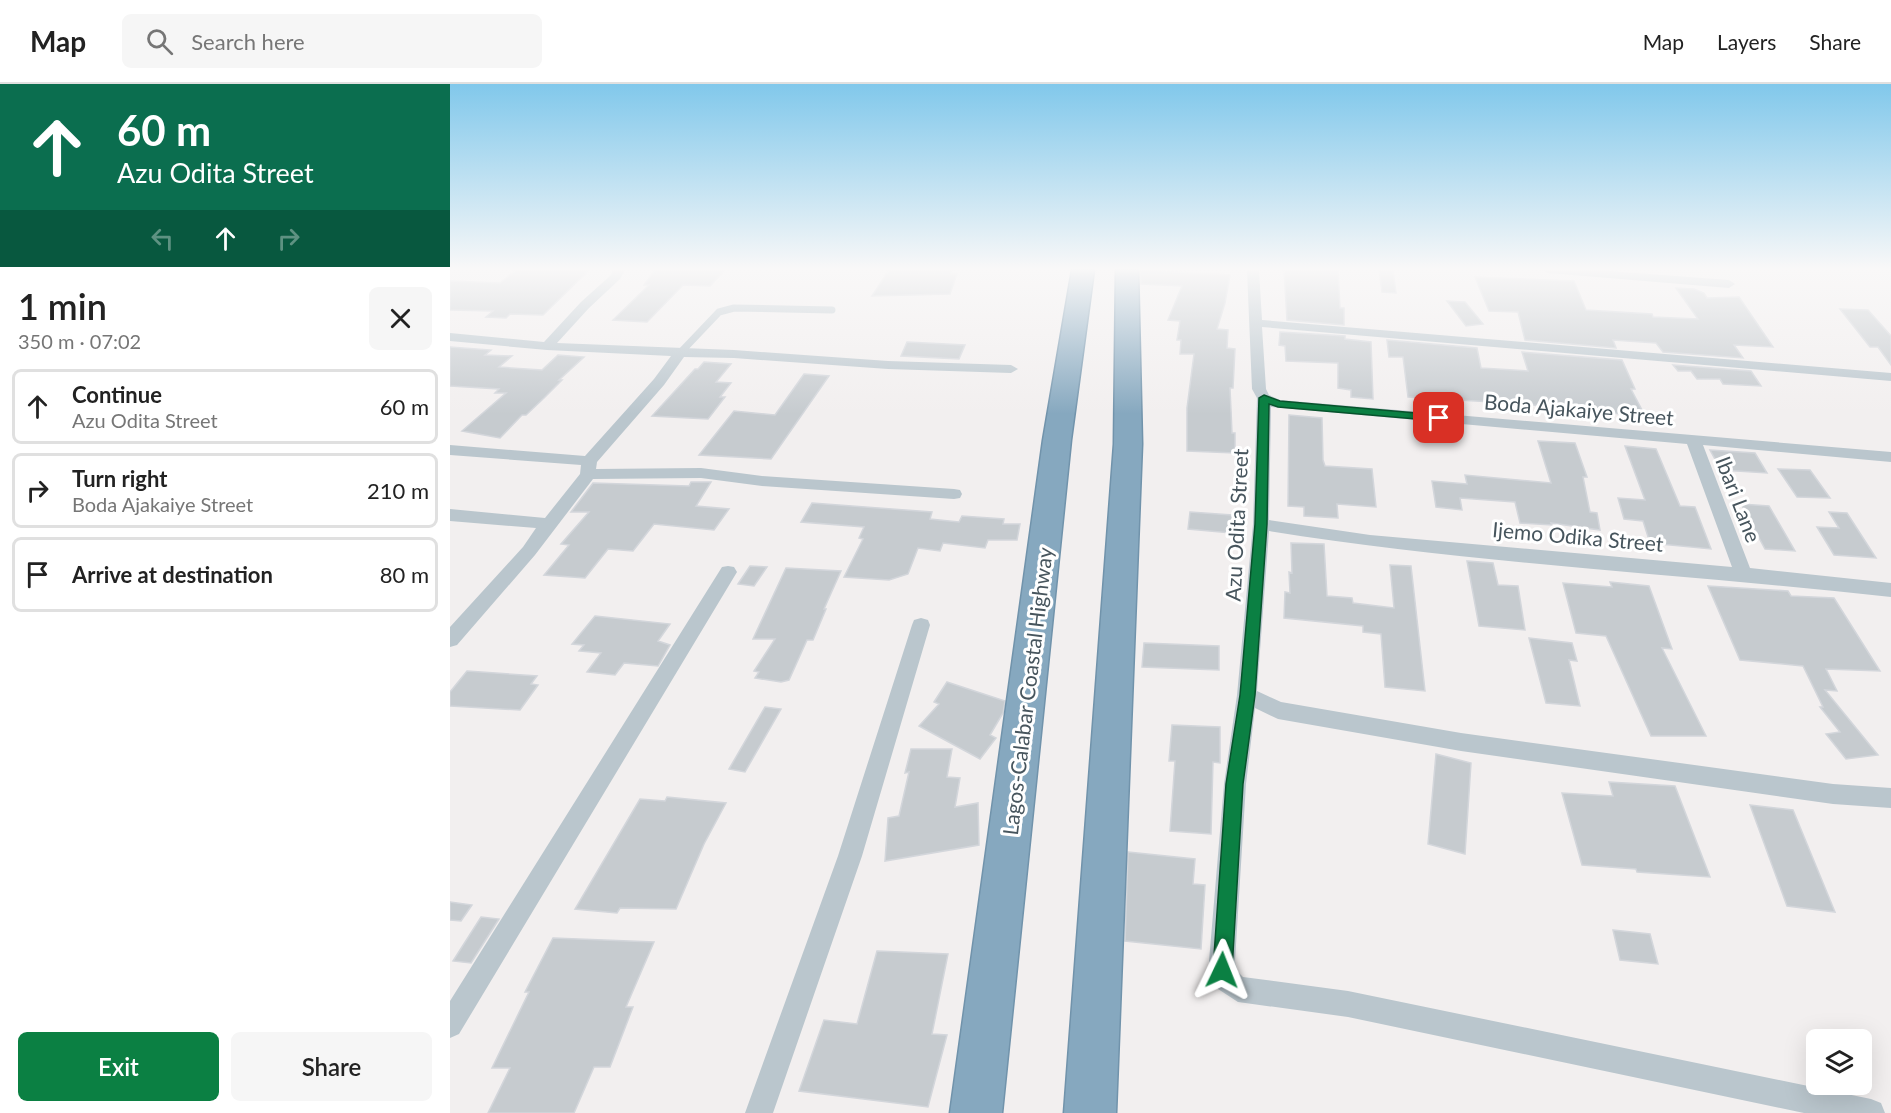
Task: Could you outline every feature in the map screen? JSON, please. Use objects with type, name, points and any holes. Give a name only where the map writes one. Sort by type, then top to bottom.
[{"type":"highway","name":"Lagos-Calabar Coastal Highway","points":[[976,1113],[1057,440],[1076,318]]},
{"type":"highway","points":[[1090,1113],[1128,444],[1127,318]]},
{"type":"street","points":[[547,346],[573,318]]},
{"type":"street","name":"Azu Odita Street","points":[[1255,318],[1259,389],[1264,398],[1261,524],[1247,695],[1235,784],[1222,962],[1222,970],[1227,980],[1238,989],[1348,1004],[1871,1113]]},
{"type":"street","points":[[1255,323],[1889,379]]},
{"type":"street","points":[[450,337],[547,346],[734,354],[888,365],[1011,369]]},
{"type":"street","points":[[450,640],[529,551],[588,467],[659,382],[680,353]]},
{"type":"street","name":"Boda Ajakaiye Street","points":[[1264,398],[1278,404],[1891,457]]},
{"type":"street","name":"Ibari Lane","points":[[1693,440],[1743,574]]},
{"type":"street","points":[[450,450],[588,467],[701,473],[762,481],[954,494]]},
{"type":"street","points":[[450,515],[549,525]]},
{"type":"street","name":"Ijemo Odika Street","points":[[1261,524],[1370,541],[1743,574],[1891,590]]},
{"type":"street","points":[[450,1025],[728,572]]},
{"type":"street","points":[[759,1113],[850,856],[921,625]]},
{"type":"street","points":[[1247,695],[1278,710],[1461,742],[1833,794],[1891,798]]},
{"type":"lane","points":[[680,353],[713,318]]},
{"type":"building","points":[[615,318],[651,318],[647,322],[613,320]]},
{"type":"building","points":[[1169,318],[1220,318],[1217,329],[1228,330],[1227,348],[1235,349],[1233,388],[1230,388],[1235,453],[1187,451],[1187,408],[1194,354],[1180,354],[1181,340],[1177,340],[1180,321],[1168,320]]},
{"type":"building","points":[[1287,318],[1344,318],[1344,325],[1287,320]]},
{"type":"building","points":[[1460,318],[1478,318],[1483,324],[1466,326]]},
{"type":"building","points":[[1520,318],[1753,318],[1773,347],[1734,345],[1743,358],[1663,352],[1656,343],[1613,340],[1616,348],[1525,340]]},
{"type":"building","points":[[1847,318],[1875,318],[1891,336],[1891,365],[1878,347],[1870,347]]},
{"type":"building","points":[[1280,332],[1345,336],[1345,339],[1371,342],[1373,399],[1351,397],[1351,390],[1338,388],[1338,363],[1286,361],[1285,346],[1279,345]]},
{"type":"building","points":[[1387,340],[1477,348],[1481,368],[1528,371],[1522,352],[1622,360],[1635,389],[1631,389],[1642,410],[1630,410],[1632,414],[1597,413],[1566,411],[1528,404],[1408,397],[1403,357],[1389,357]]},
{"type":"building","points":[[907,342],[965,345],[959,359],[901,356]]},
{"type":"building","points":[[450,347],[491,350],[485,355],[512,356],[499,367],[542,370],[558,355],[584,357],[500,438],[462,431],[506,393],[495,393],[499,389],[450,386]]},
{"type":"building","points":[[704,362],[731,364],[716,382],[731,383],[720,397],[725,397],[708,419],[652,416],[695,369],[698,369]]},
{"type":"building","points":[[1673,365],[1751,371],[1761,386],[1723,384],[1720,379],[1697,379],[1691,371],[1678,371]]},
{"type":"building","points":[[804,374],[829,376],[771,459],[699,455],[734,411],[775,415]]},
{"type":"building","points":[[1289,415],[1322,418],[1325,466],[1372,469],[1376,507],[1337,504],[1338,518],[1304,516],[1304,507],[1288,506]]},
{"type":"building","points":[[1538,441],[1575,443],[1587,477],[1583,477],[1590,512],[1597,513],[1600,530],[1551,523],[1552,525],[1520,523],[1515,502],[1460,498],[1462,510],[1436,507],[1432,481],[1467,484],[1465,475],[1551,483]]},
{"type":"building","points":[[1625,446],[1656,449],[1680,506],[1695,507],[1711,549],[1650,543],[1643,521],[1624,519],[1618,498],[1645,500]]},
{"type":"building","points":[[1710,450],[1755,453],[1767,473],[1721,470]]},
{"type":"building","points":[[1778,469],[1810,470],[1830,498],[1797,497]]},
{"type":"building","points":[[691,482],[711,482],[696,506],[729,509],[714,530],[654,524],[633,551],[608,549],[585,578],[544,575],[569,545],[561,544],[589,512],[571,512],[593,483],[689,486]]},
{"type":"building","points":[[812,503],[932,512],[930,519],[959,522],[962,516],[1004,519],[1003,524],[1020,524],[1017,540],[988,540],[985,548],[943,543],[940,551],[918,548],[908,574],[889,580],[844,577],[863,539],[859,538],[864,527],[801,522]]},
{"type":"building","points":[[1741,504],[1769,506],[1795,551],[1765,549]]},
{"type":"building","points":[[1190,512],[1232,515],[1231,533],[1188,529]]},
{"type":"building","points":[[1829,512],[1847,513],[1876,558],[1834,555],[1817,527],[1839,528]]},
{"type":"building","points":[[1291,543],[1324,544],[1327,596],[1352,598],[1353,603],[1394,608],[1390,565],[1411,566],[1425,691],[1385,687],[1381,634],[1363,632],[1363,626],[1284,618],[1285,592],[1290,593],[1289,572],[1292,573]]},
{"type":"building","points":[[1467,561],[1493,563],[1498,585],[1518,586],[1525,630],[1479,626]]},
{"type":"building","points":[[750,566],[767,567],[754,586],[738,584]]},
{"type":"building","points":[[786,568],[841,571],[813,640],[807,640],[789,680],[781,682],[755,678],[759,672],[754,671],[775,639],[753,639]]},
{"type":"building","points":[[1610,582],[1649,586],[1672,649],[1662,648],[1706,736],[1651,736],[1606,636],[1576,633],[1563,583],[1612,587]]},
{"type":"building","points":[[1708,586],[1788,591],[1791,596],[1834,598],[1880,671],[1826,669],[1837,691],[1825,690],[1878,755],[1846,759],[1826,734],[1840,732],[1820,707],[1823,707],[1803,666],[1740,660]]},
{"type":"building","points":[[595,616],[670,624],[658,641],[670,645],[658,666],[624,663],[615,675],[587,672],[601,653],[579,651],[584,645],[572,644]]},
{"type":"building","points":[[1529,638],[1572,643],[1577,661],[1569,660],[1580,706],[1546,703]]},
{"type":"building","points":[[1144,643],[1219,646],[1219,670],[1142,667]]},
{"type":"building","points":[[467,671],[537,676],[531,684],[538,685],[520,710],[450,706],[450,692]]},
{"type":"building","points":[[947,682],[1005,701],[1003,713],[990,735],[996,738],[980,759],[919,726],[939,704],[934,702]]},
{"type":"building","points":[[765,707],[781,709],[745,772],[729,769]]},
{"type":"building","points":[[1172,725],[1220,727],[1220,763],[1213,762],[1211,834],[1170,831],[1175,761],[1169,761]]},
{"type":"building","points":[[911,749],[952,749],[947,777],[960,778],[955,807],[978,803],[979,845],[885,861],[888,818],[899,816],[909,772],[905,773]]},
{"type":"building","points":[[1436,754],[1471,763],[1465,854],[1428,844]]},
{"type":"building","points":[[1609,782],[1675,786],[1710,877],[1637,872],[1636,869],[1582,865],[1562,793],[1613,796]]},
{"type":"building","points":[[667,797],[726,803],[704,844],[676,909],[620,908],[617,913],[575,909],[640,799],[665,801]]},
{"type":"building","points":[[1750,805],[1793,810],[1835,912],[1787,906]]},
{"type":"building","points":[[1128,852],[1195,859],[1193,884],[1205,885],[1201,949],[1125,941]]},
{"type":"building","points":[[450,902],[472,905],[461,921],[450,920]]},
{"type":"building","points":[[481,917],[499,919],[471,963],[453,961]]},
{"type":"building","points":[[1613,930],[1650,934],[1658,964],[1620,960]]},
{"type":"building","points":[[553,938],[654,942],[626,1007],[633,1007],[610,1067],[594,1067],[574,1113],[488,1113],[510,1068],[492,1068],[529,992],[525,992]]},
{"type":"building","points":[[877,951],[948,954],[932,1034],[947,1035],[928,1107],[799,1091],[824,1020],[857,1024]]},
{"type":"route","points":[[1222,970],[1235,784],[1247,695],[1257,548],[1261,524],[1264,398],[1278,404],[1439,418]]}]
